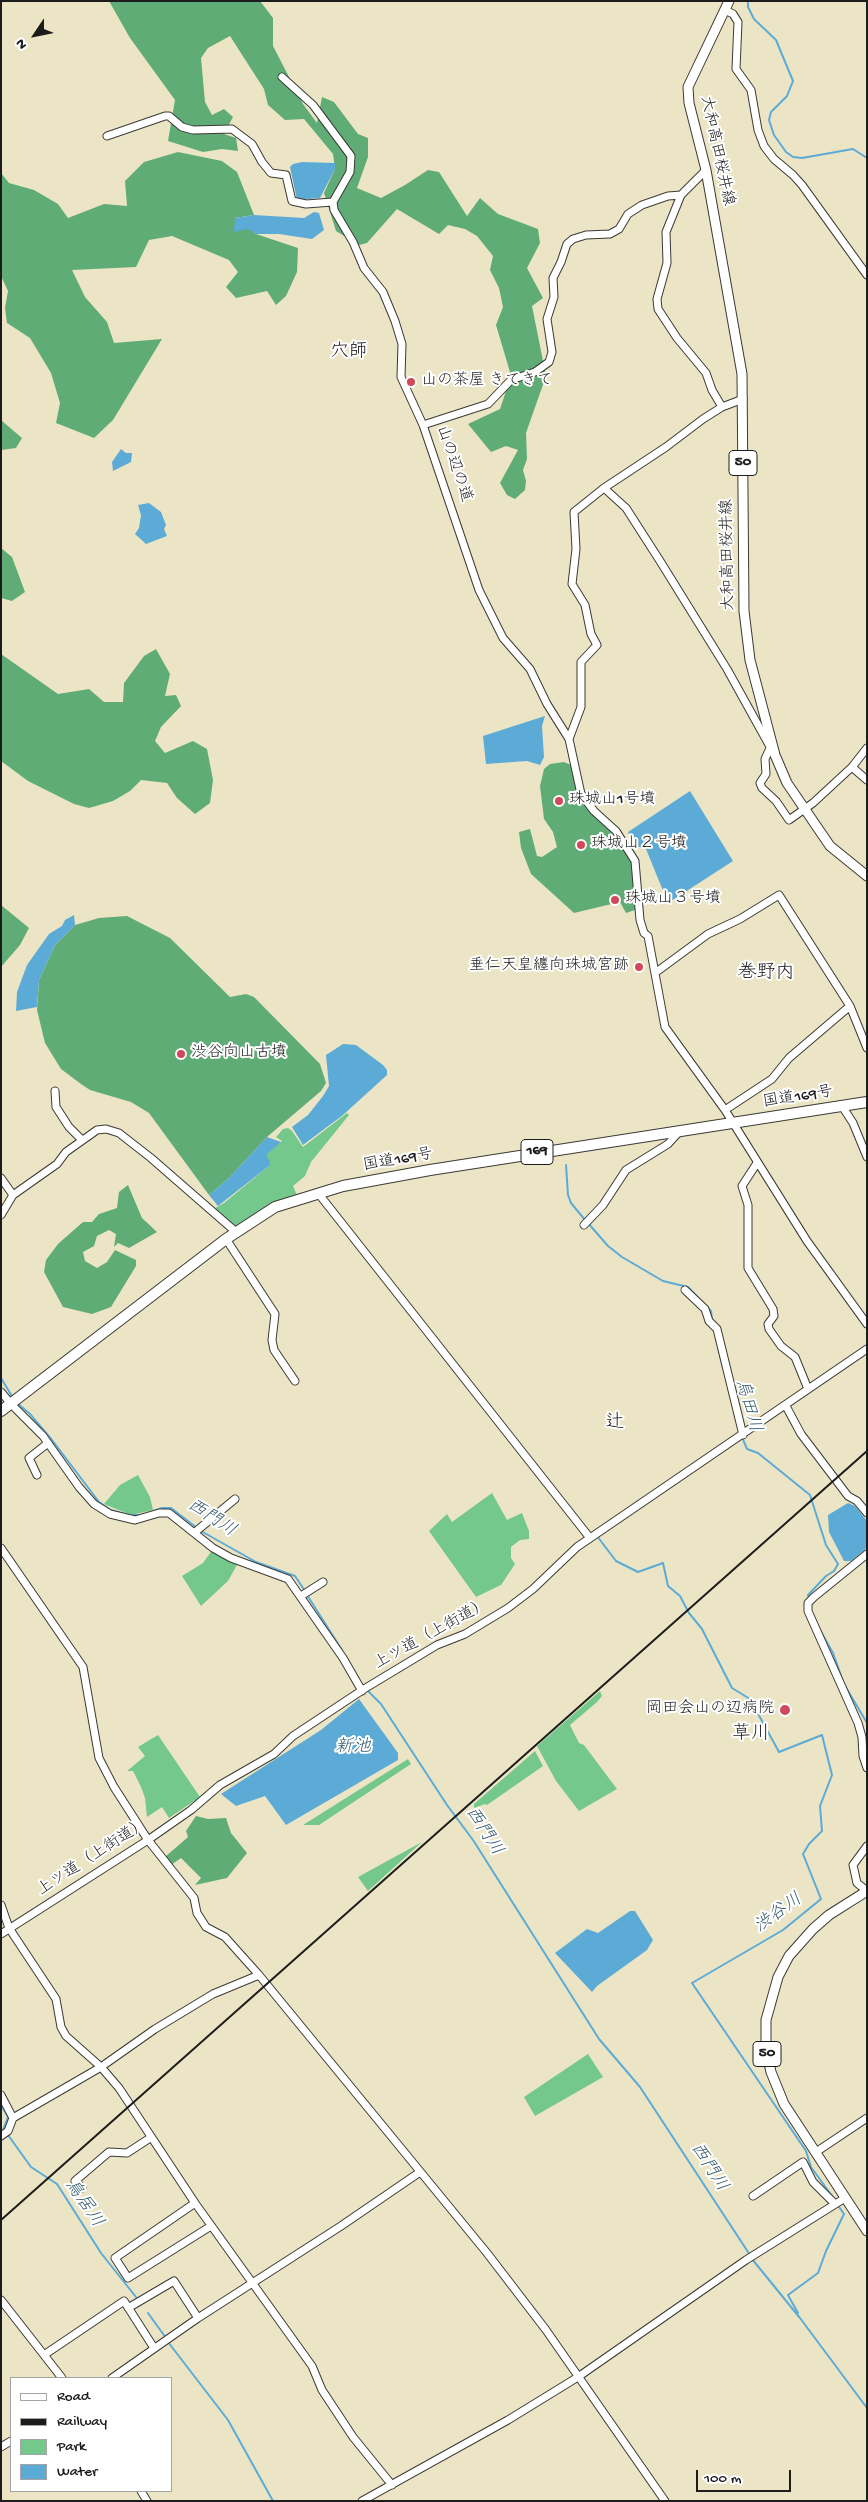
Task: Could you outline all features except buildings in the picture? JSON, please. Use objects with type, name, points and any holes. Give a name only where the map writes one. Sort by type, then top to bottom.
[{"type":"highway","name":"国道169号","points":[[1,1411],[226,1239],[275,1207],[343,1186],[430,1170],[867,1102]]},
{"type":"main road","name":"大和高田桜井線","points":[[728,6],[688,86],[689,103],[706,170],[739,351],[743,400],[744,611],[750,660],[772,752],[787,783],[830,846],[867,876]]},
{"type":"main road","name":"50","points":[[867,1891],[829,1915],[813,1929],[789,1956],[778,1977],[766,2020],[766,2049],[771,2072],[784,2104],[816,2152],[840,2201],[867,2231]]},
{"type":"street","points":[[728,6],[738,22],[736,68],[751,90],[758,130],[764,146],[774,159],[802,185],[867,274]]},
{"type":"street","points":[[282,77],[313,105],[351,156],[350,172],[333,202],[334,210],[353,242],[364,268],[383,292],[402,344],[401,377],[423,425]]},
{"type":"street","points":[[107,136],[165,116],[170,116],[182,127],[193,130],[232,129],[252,144],[271,173],[286,175],[292,201],[306,204],[333,202]]},
{"type":"street","points":[[706,170],[681,195],[666,232],[667,263],[657,299],[658,309],[677,338],[706,373],[712,390],[722,406]]},
{"type":"street","name":"山の辺の道","points":[[569,739],[547,704],[530,669],[508,645],[479,590],[423,425],[488,404],[511,380],[535,372],[549,362],[552,352],[547,319],[554,297],[553,278],[567,244],[573,238],[586,234],[610,234],[619,229],[628,214],[642,205],[668,196],[681,195]]},
{"type":"street","points":[[743,400],[722,406],[666,447],[604,488],[574,512],[576,549],[572,584],[584,606],[591,634],[597,645],[581,662],[582,707],[569,739],[581,794],[594,811],[616,831],[635,861],[640,920],[644,933],[648,936],[665,1027],[724,1110],[807,1241],[867,1324]]},
{"type":"street","points":[[604,488],[626,508],[727,669],[772,752],[766,759],[766,774],[760,783],[762,788],[776,801],[789,820],[804,810],[852,767],[867,748]]},
{"type":"street","points":[[852,767],[867,780]]},
{"type":"street","points":[[655,973],[708,934],[740,919],[779,895],[850,1006],[867,1048]]},
{"type":"street","points":[[724,1110],[772,1080],[788,1058],[850,1006]]},
{"type":"street","points":[[55,1091],[56,1107],[69,1127],[82,1140]]},
{"type":"street","points":[[842,1106],[853,1123],[867,1157]]},
{"type":"street","points":[[1,1214],[13,1195],[57,1164],[66,1152],[82,1140],[97,1130],[114,1130],[236,1232]]},
{"type":"street","points":[[584,1225],[603,1205],[626,1170],[668,1144],[679,1132]]},
{"type":"street","points":[[757,1163],[742,1186],[748,1205],[748,1268],[773,1309],[774,1316],[768,1324],[769,1329],[782,1346],[795,1356],[808,1389]]},
{"type":"street","points":[[1,1178],[13,1195]]},
{"type":"street","points":[[318,1193],[590,1538]]},
{"type":"street","points":[[226,1239],[275,1314],[272,1340],[274,1350],[294,1381]]},
{"type":"street","points":[[685,1290],[705,1310],[709,1321],[717,1330],[743,1435]]},
{"type":"street","name":"上ツ道（上街道）","points":[[1,1934],[148,1840],[191,1810],[220,1785],[274,1754],[293,1736],[365,1689],[437,1645],[466,1634],[508,1608],[533,1589],[577,1547],[867,1349]]},
{"type":"street","points":[[1,1392],[10,1404],[32,1423],[86,1496],[110,1514],[135,1520],[159,1513],[169,1513],[196,1530],[231,1558],[288,1579],[304,1594],[365,1689]]},
{"type":"street","points":[[786,1406],[801,1434],[848,1496],[857,1500],[867,1513]]},
{"type":"street","points":[[37,1475],[29,1458],[48,1443]]},
{"type":"street","points":[[196,1530],[235,1499]]},
{"type":"street","points":[[1,1548],[83,1667],[99,1758],[114,1787],[148,1840],[194,1898],[197,1913],[206,1927],[224,1936],[260,1975],[504,2276],[546,2330],[665,2501]]},
{"type":"street","points":[[867,1554],[808,1603],[808,1611],[858,1723],[862,1737],[862,1756],[867,1768]]},
{"type":"street","points":[[304,1594],[323,1582]]},
{"type":"street","points":[[867,1846],[854,1865],[858,1883],[867,1891]]},
{"type":"street","points":[[1,1905],[9,1928],[56,1999],[61,2027],[66,2036],[101,2067],[131,2105],[150,2138],[194,2203],[312,2366],[322,2390],[353,2437],[392,2485]]},
{"type":"street","points":[[5,2134],[13,2118],[101,2067],[155,2029],[213,1994],[260,1975]]},
{"type":"street","points":[[1,2095],[13,2118]]},
{"type":"street","points":[[816,2152],[867,2118]]},
{"type":"street","points":[[82,2188],[75,2181],[109,2152],[127,2153],[150,2138]]},
{"type":"street","points":[[362,2501],[508,2420],[578,2377],[750,2258],[840,2201],[813,2182],[803,2162],[753,2196]]},
{"type":"street","points":[[113,2377],[252,2281],[341,2226],[420,2172]]},
{"type":"street","points":[[194,2203],[115,2258],[128,2278],[211,2226]]},
{"type":"street","points":[[128,2308],[174,2282],[198,2318]]},
{"type":"street","points":[[1,2300],[61,2377]]},
{"type":"street","points":[[44,2355],[124,2301],[154,2348]]},
{"type":"green space","points":[[109,1],[260,1],[273,18],[273,46],[303,104],[317,123],[322,97],[334,102],[358,134],[368,138],[368,157],[357,188],[381,198],[428,170],[439,172],[467,216],[480,198],[498,214],[538,229],[540,243],[527,268],[543,298],[532,306],[546,376],[526,433],[527,459],[523,470],[526,481],[525,490],[515,499],[507,495],[500,483],[518,450],[506,446],[491,452],[468,424],[500,409],[506,391],[513,382],[496,325],[503,307],[499,288],[490,270],[493,256],[477,236],[465,229],[448,225],[439,234],[397,209],[367,243],[359,245],[336,231],[324,193],[335,169],[333,154],[304,119],[285,120],[268,105],[264,89],[230,36],[208,48],[201,58],[205,102],[212,115],[224,109],[233,117],[224,134],[236,138],[238,151],[222,149],[203,152],[168,141],[175,100],[130,38]]},
{"type":"green space","points":[[178,152],[222,161],[237,172],[254,215],[235,218],[256,234],[298,248],[297,272],[286,296],[276,305],[267,291],[236,298],[226,287],[238,272],[229,260],[172,236],[149,240],[136,267],[72,270],[85,297],[107,322],[114,343],[162,339],[113,420],[94,438],[56,423],[60,403],[51,373],[30,338],[7,323],[5,308],[8,291],[1,276],[1,173],[9,183],[34,190],[58,204],[68,218],[104,204],[127,206],[125,181],[144,162]]},
{"type":"green space","points":[[1,420],[22,438],[16,448],[1,450]]},
{"type":"green space","points":[[1,548],[12,557],[25,592],[12,601],[1,598]]},
{"type":"green space","points":[[156,649],[170,674],[165,696],[176,695],[181,706],[161,727],[155,741],[165,753],[193,741],[207,749],[213,780],[210,803],[195,814],[177,798],[167,783],[141,780],[130,791],[113,801],[89,808],[74,804],[28,781],[1,761],[1,654],[58,694],[89,689],[104,702],[123,702],[124,683],[144,656]]},
{"type":"green space","points":[[564,762],[571,765],[581,800],[592,814],[609,827],[631,858],[635,872],[635,910],[626,913],[620,902],[574,913],[531,874],[521,848],[519,832],[530,829],[537,856],[542,857],[557,847],[553,832],[544,819],[540,786],[544,769],[550,764]]},
{"type":"green space","points":[[1,905],[29,928],[20,945],[1,967]]},
{"type":"green space","name":"渋谷向山古墳","points":[[127,916],[170,938],[230,997],[246,994],[254,997],[320,1064],[326,1083],[321,1091],[267,1137],[229,1178],[209,1195],[149,1113],[131,1102],[90,1090],[81,1084],[61,1069],[45,1043],[37,1010],[39,980],[55,945],[75,925],[99,918]]},
{"type":"green space","points":[[347,1113],[349,1115],[311,1162],[305,1176],[293,1186],[297,1195],[277,1203],[236,1229],[217,1211],[215,1208],[224,1203],[269,1166],[265,1155],[282,1141],[276,1137],[283,1129],[288,1128],[292,1131],[303,1147]]},
{"type":"green space","points":[[128,1185],[142,1218],[157,1232],[129,1248],[118,1243],[114,1247],[116,1234],[109,1230],[97,1236],[94,1246],[83,1252],[85,1261],[97,1268],[107,1262],[115,1250],[136,1260],[136,1266],[111,1307],[92,1314],[63,1307],[44,1272],[46,1260],[58,1244],[83,1222],[92,1222],[99,1214],[117,1208],[119,1192]]},
{"type":"green space","points":[[138,1475],[150,1497],[153,1510],[131,1515],[104,1504],[120,1485]]},
{"type":"green space","points":[[492,1493],[507,1520],[522,1513],[529,1531],[529,1539],[520,1540],[511,1547],[511,1558],[515,1564],[501,1585],[476,1597],[429,1531],[447,1514],[452,1522]]},
{"type":"green space","points":[[213,1549],[238,1563],[228,1581],[201,1606],[182,1576],[203,1563]]},
{"type":"green space","points":[[600,1691],[602,1696],[597,1702],[570,1725],[579,1743],[584,1745],[617,1789],[579,1811],[556,1781],[537,1746]]},
{"type":"green space","points":[[158,1735],[200,1797],[169,1818],[162,1807],[147,1817],[145,1798],[141,1787],[133,1771],[127,1771],[145,1756],[138,1747]]},
{"type":"green space","points":[[535,1751],[543,1766],[487,1805],[474,1808],[474,1804]]},
{"type":"green space","points":[[408,1759],[411,1764],[319,1825],[303,1825]]},
{"type":"green space","points":[[196,1816],[208,1819],[226,1818],[231,1833],[247,1853],[227,1878],[195,1885],[201,1878],[181,1858],[171,1865],[165,1857],[188,1837],[186,1831]]},
{"type":"green space","points":[[422,1842],[368,1891],[358,1877]]},
{"type":"green space","points":[[588,2054],[603,2077],[535,2116],[524,2097]]},
{"type":"water","points":[[302,162],[335,163],[335,169],[320,198],[297,200],[290,167],[293,164]]},
{"type":"water","points":[[314,212],[319,213],[324,230],[312,239],[279,234],[256,234],[248,229],[234,232],[235,218],[254,215],[304,218]]},
{"type":"water","points":[[121,449],[126,453],[132,453],[131,462],[113,471],[112,462]]},
{"type":"water","points":[[149,503],[161,512],[166,525],[164,529],[167,536],[146,544],[135,534],[139,528],[141,515],[138,505]]},
{"type":"water","points":[[545,716],[542,726],[544,757],[540,765],[527,761],[486,764],[483,736]]},
{"type":"water","points":[[690,791],[733,861],[668,903],[646,849],[633,845],[628,832]]},
{"type":"water","points":[[74,915],[75,925],[55,945],[39,980],[37,1007],[16,1011],[17,992],[27,965],[49,934]]},
{"type":"water","points":[[343,1044],[356,1045],[383,1065],[387,1070],[387,1075],[343,1115],[303,1145],[292,1127],[308,1115],[323,1096],[329,1086],[326,1055]]},
{"type":"water","points":[[267,1137],[281,1142],[266,1155],[270,1161],[269,1166],[218,1206],[209,1195],[229,1178]]},
{"type":"water","points":[[848,1503],[855,1506],[867,1521],[867,1548],[851,1561],[844,1561],[829,1532],[828,1515]]},
{"type":"water","name":"新池","points":[[359,1699],[398,1753],[398,1760],[286,1825],[265,1796],[236,1806],[221,1794],[321,1730]]},
{"type":"water","points":[[630,1911],[635,1911],[653,1940],[647,1950],[597,1986],[592,1992],[555,1953],[587,1929],[598,1933]]},
{"type":"waterway","points":[[748,1],[748,7],[754,19],[776,40],[793,81],[787,96],[771,112],[769,120],[774,135],[786,152],[793,157],[802,158],[853,149],[867,158]]},
{"type":"waterway","name":"烏田川","points":[[566,1165],[568,1195],[571,1203],[585,1220]]},
{"type":"waterway","name":"烏田川","points":[[588,1223],[608,1246],[622,1257],[663,1281],[688,1287],[711,1311],[712,1319]]},
{"type":"waterway","name":"烏田川","points":[[716,1338],[723,1368]]},
{"type":"waterway","name":"西門川","points":[[1,1378],[13,1398]]},
{"type":"waterway","name":"西門川","points":[[17,1403],[30,1414],[52,1440],[99,1502],[111,1510],[128,1515],[140,1515]]},
{"type":"waterway","name":"烏田川","points":[[742,1437],[747,1449],[758,1453],[810,1495],[826,1545],[838,1564],[834,1571],[826,1576],[808,1595],[809,1598]]},
{"type":"waterway","name":"西門川","points":[[154,1511],[162,1508],[171,1508],[197,1528]]},
{"type":"waterway","name":"西門川","points":[[201,1531],[256,1562],[295,1576],[305,1591]]},
{"type":"waterway","name":"渋谷川","points":[[597,1536],[616,1561],[638,1572],[663,1563],[668,1586],[680,1596],[689,1613],[702,1629],[732,1688],[750,1699],[779,1752],[822,1735],[832,1775],[820,1806],[822,1831],[809,1844],[803,1854],[821,1899],[783,1930],[692,1983],[806,2151],[811,2167],[832,2196]]},
{"type":"waterway","name":"西門川","points":[[307,1595],[342,1650]]},
{"type":"waterway","name":"烏田川","points":[[820,1630],[833,1653],[844,1684],[867,1723]]},
{"type":"waterway","name":"西門川","points":[[367,1690],[381,1704],[447,1805],[473,1840],[599,2039],[640,2087],[750,2255]]},
{"type":"waterway","name":"鳥居川","points":[[1,2105],[8,2117],[3,2130],[5,2132]]},
{"type":"waterway","name":"鳥居川","points":[[8,2135],[31,2167],[57,2184],[101,2253],[136,2297]]},
{"type":"waterway","name":"渋谷川","points":[[798,2313],[788,2295],[818,2273],[826,2251],[844,2214],[837,2204]]},
{"type":"waterway","name":"西門川","points":[[752,2259],[800,2318],[867,2408]]},
{"type":"waterway","name":"鳥居川","points":[[148,2313],[166,2338]]},
{"type":"waterway","name":"鳥居川","points":[[168,2342],[228,2420],[273,2501]]},
{"type":"railway","points":[[1,2220],[867,1451]]},
{"type":"place","name":"山の茶屋 きてきて","points":[[411,382]]},
{"type":"place","name":"珠城山1号墳","points":[[559,801]]},
{"type":"place","name":"珠城山２号墳","points":[[581,845]]},
{"type":"place","name":"珠城山３号墳","points":[[615,900]]},
{"type":"place","name":"垂仁天皇纏向珠城宮跡","points":[[639,967]]},
{"type":"place","name":"渋谷向山古墳","points":[[181,1054]]},
{"type":"place","name":"岡田会山の辺病院","points":[[785,1710]]},
{"type":"district","name":"穴師","points":[[349,353]]},
{"type":"district","name":"巻野内","points":[[766,974]]},
{"type":"district","name":"辻","points":[[615,1424]]},
{"type":"district","name":"草川","points":[[751,1735]]}]
